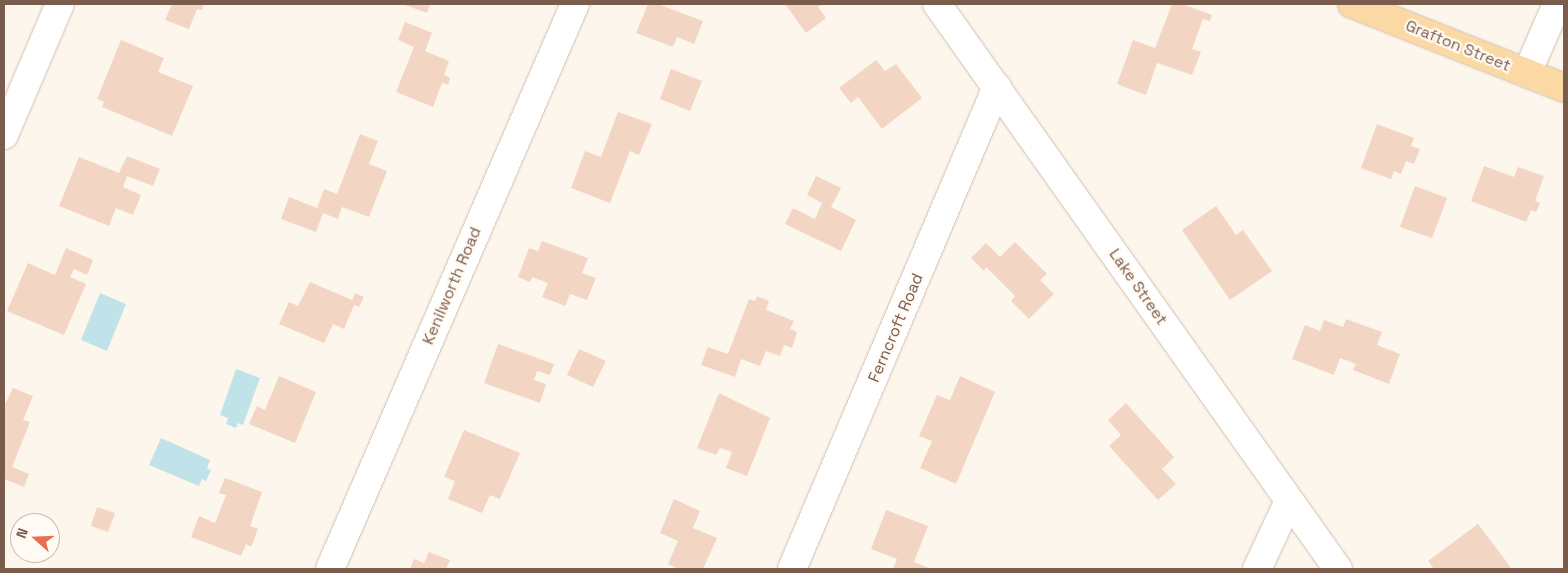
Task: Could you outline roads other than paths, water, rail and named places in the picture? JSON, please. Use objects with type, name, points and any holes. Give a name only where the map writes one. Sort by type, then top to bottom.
[{"type":"main road","name":"Grafton Street","points":[[1352,4],[1564,88]]},
{"type":"street","points":[[4,135],[60,4]]},
{"type":"street","name":"Kenilworth Road","points":[[330,569],[575,4]]},
{"type":"street","name":"Lake Street","points":[[937,4],[1338,569]]},
{"type":"street","points":[[1526,73],[1557,4]]},
{"type":"street","name":"Ferncroft Road","points":[[792,569],[997,86]]},
{"type":"street","points":[[1257,569],[1289,501]]},
{"type":"water","points":[[100,293],[126,304],[107,351],[81,340]]},
{"type":"water","points":[[236,369],[260,378],[243,425],[238,423],[236,428],[226,424],[228,418],[220,415]]},
{"type":"water","points":[[161,438],[210,460],[207,468],[211,470],[206,481],[202,479],[199,486],[149,465]]}]
